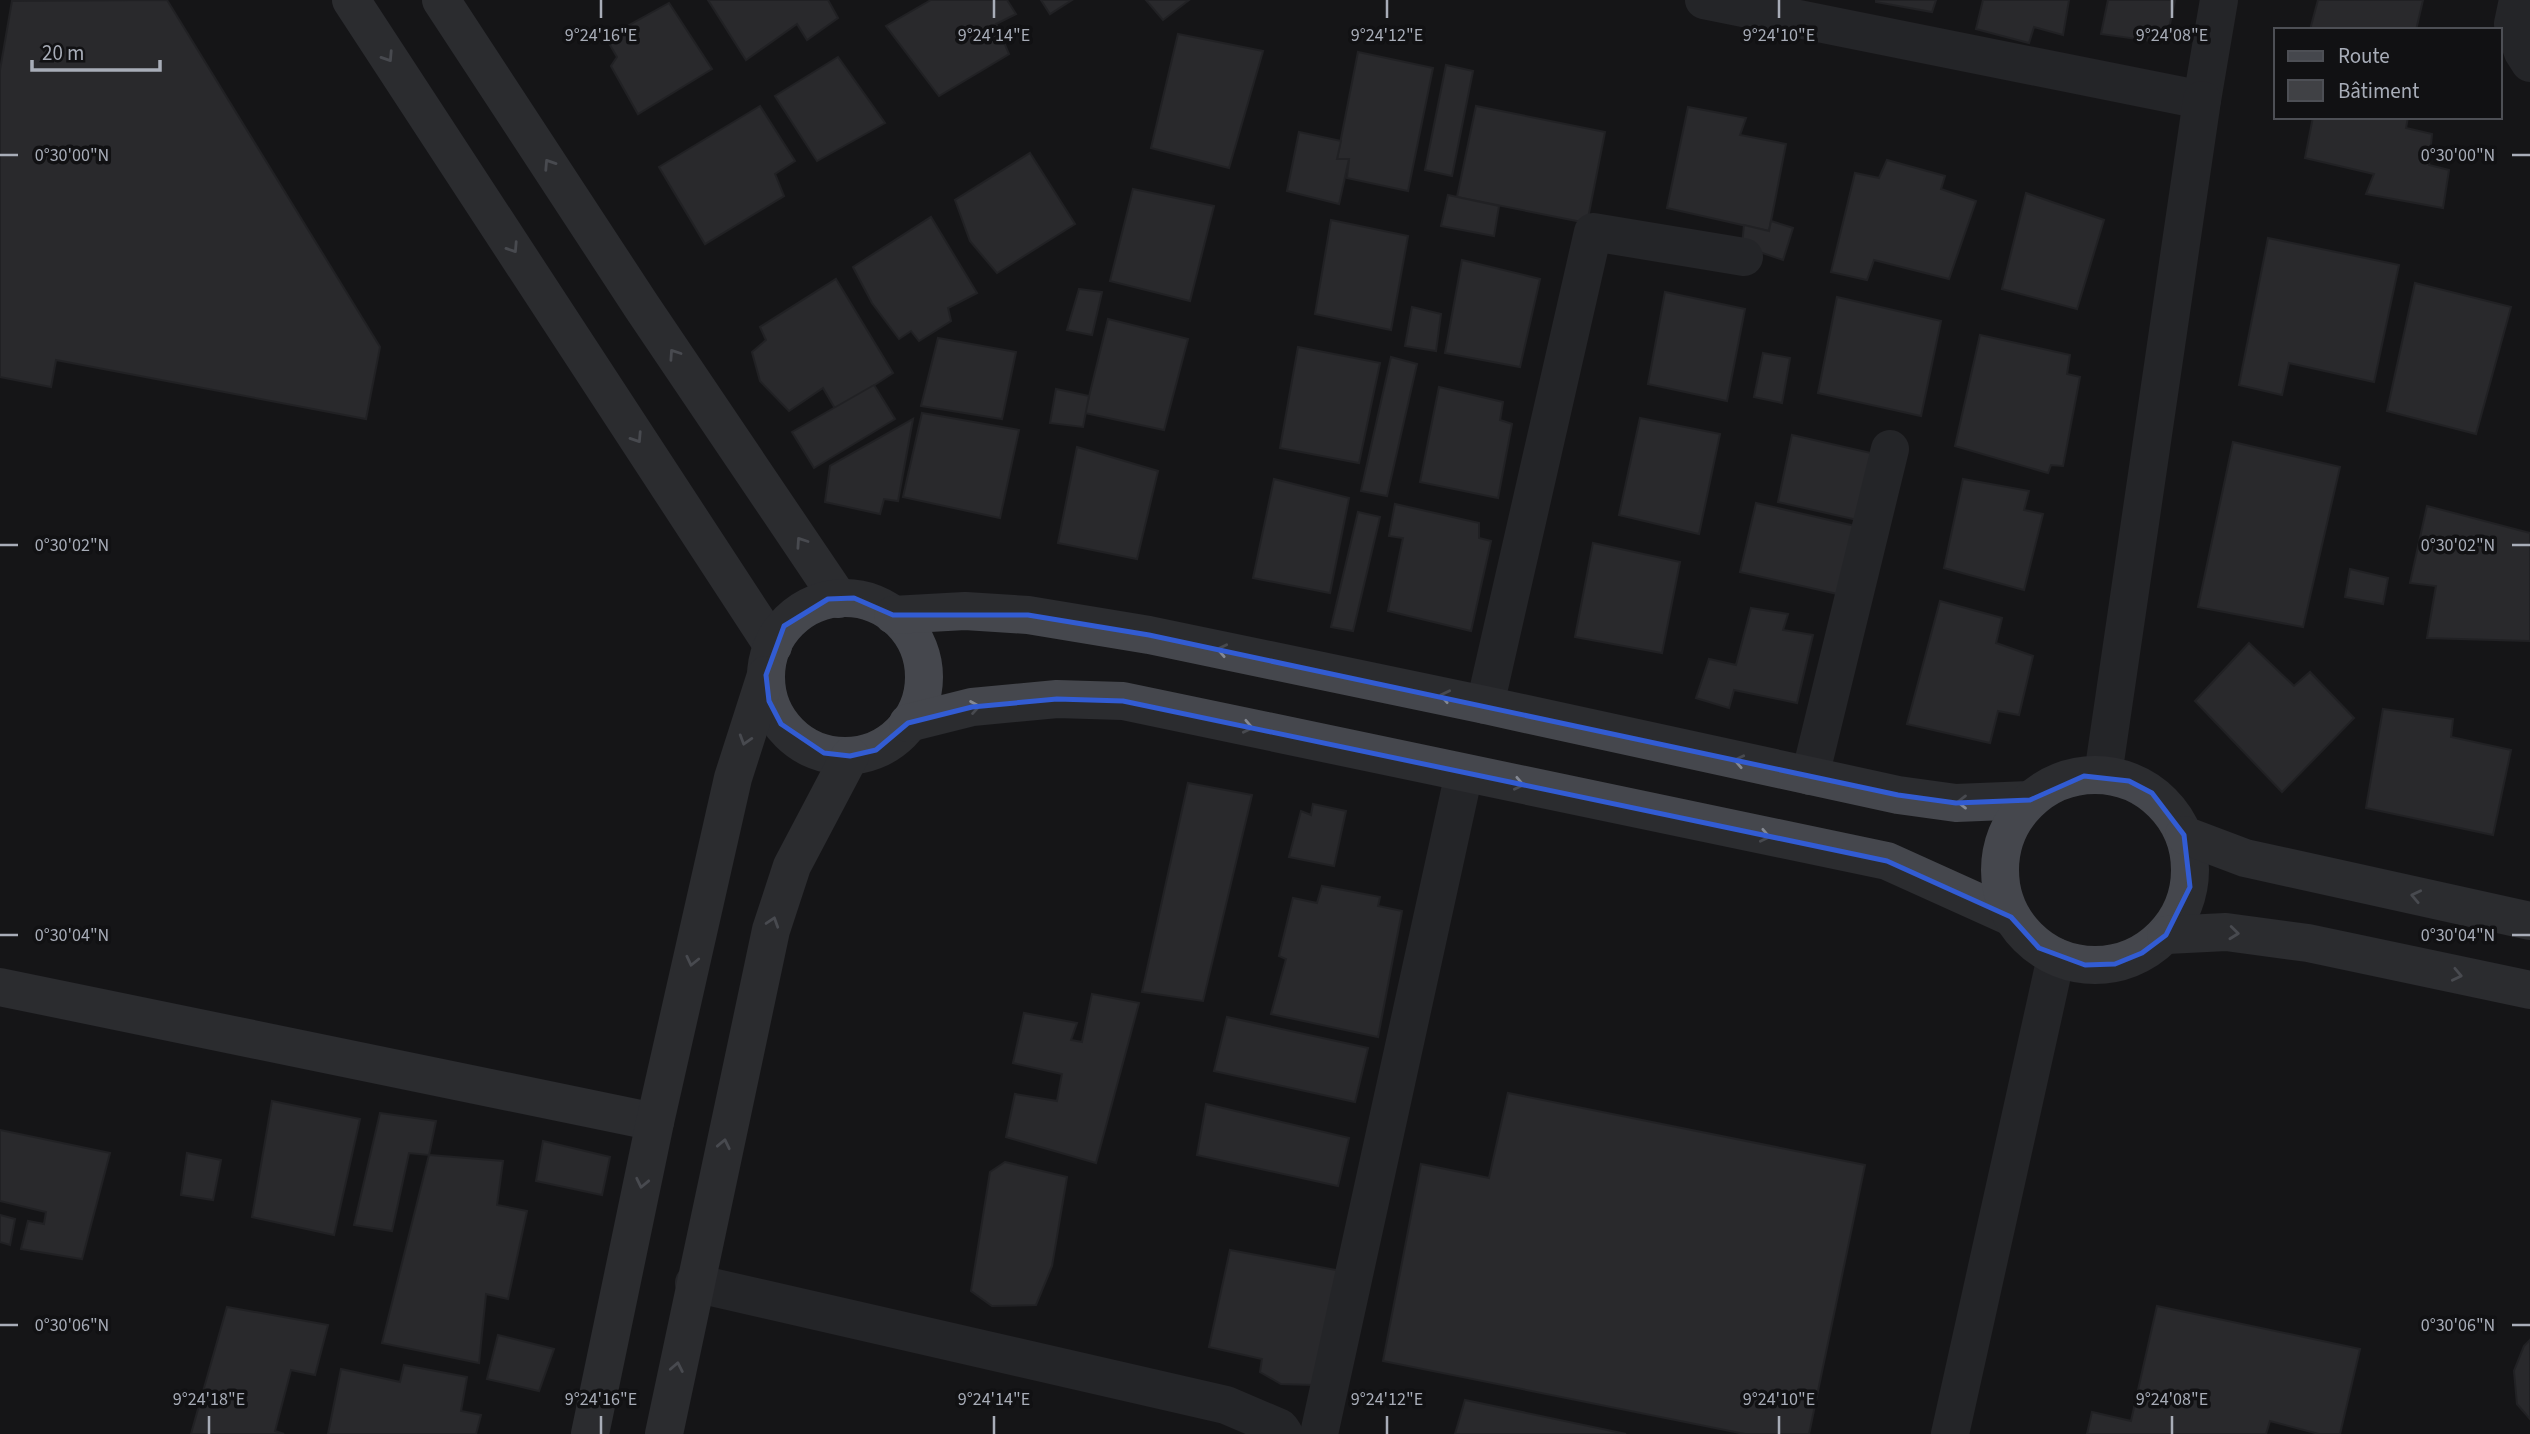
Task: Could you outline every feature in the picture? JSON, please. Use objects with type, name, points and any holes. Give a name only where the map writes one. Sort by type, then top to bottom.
[{"type":"main road","points":[[351,0],[769,660],[769,701],[781,724],[800,742],[824,753],[850,756],[876,750],[898,736],[914,716],[923,691],[924,666],[916,641],[901,620],[879,605],[854,598],[828,599],[804,609],[784,626],[769,660],[733,778],[655,1122],[590,1434]]},
{"type":"main road","points":[[441,0],[642,307],[839,599]]},
{"type":"main road","points":[[894,615],[965,611],[1028,615],[1149,635],[1898,795],[1956,803],[2030,800]]},
{"type":"main road","points":[[908,723],[972,707],[1058,699],[1123,701],[1887,861],[2011,917]]},
{"type":"main road","points":[[664,1434],[771,930],[792,866],[850,756]]},
{"type":"main road","points":[[2103,775],[2129,780],[2152,793],[2171,811],[2184,835],[2190,861],[2190,887],[2181,913],[2166,935],[2142,953],[2115,964],[2085,965],[2056,957],[2031,941],[2011,917],[2000,887],[2000,854],[2010,825],[2030,800],[2046,788],[2064,780],[2103,775]]},
{"type":"main road","points":[[2184,835],[2245,858],[2530,921]]},
{"type":"main road","points":[[2166,935],[2226,932],[2308,943],[2530,990]]},
{"type":"main road","points":[[0,987],[655,1122]]},
{"type":"street","points":[[1703,0],[2203,100]]},
{"type":"street","points":[[2103,775],[2219,0]]},
{"type":"street","points":[[2518,0],[2514,24],[2523,52],[2530,62]]},
{"type":"street","points":[[1485,705],[1592,232],[1744,257]]},
{"type":"street","points":[[1810,776],[1890,449]]},
{"type":"street","points":[[1319,1434],[1464,773]]},
{"type":"street","points":[[1950,1434],[2056,957]]},
{"type":"street","points":[[694,1283],[1226,1405],[1280,1428],[1284,1434]]},
{"type":"highlighted area","points":[[854,598],[893,615],[1028,615],[1149,635],[1898,795],[1956,803],[2030,800],[2084,776],[2129,781],[2152,793],[2184,835],[2190,887],[2166,935],[2142,953],[2115,964],[2085,965],[2039,948],[2011,917],[1887,861],[1123,701],[1057,699],[972,707],[908,723],[876,750],[850,756],[824,753],[781,724],[769,701],[766,675],[784,626],[828,599]]},
{"type":"building","points":[[167,0],[380,347],[366,419],[56,360],[51,387],[0,377],[0,70],[12,1]]},
{"type":"building","points":[[708,0],[828,0],[838,18],[807,40],[797,24],[746,60]]},
{"type":"building","points":[[931,0],[1007,0],[1016,14],[996,24],[1009,54],[939,96],[886,26]]},
{"type":"building","points":[[1041,0],[1072,0],[1050,14]]},
{"type":"building","points":[[1146,0],[1189,0],[1163,20]]},
{"type":"building","points":[[1876,0],[1936,0],[1932,12]]},
{"type":"building","points":[[1983,0],[2069,0],[2063,35],[2034,27],[2029,43],[1976,29]]},
{"type":"building","points":[[2108,0],[2175,0],[2166,43],[2101,34]]},
{"type":"building","points":[[2318,0],[2423,0],[2416,28],[2311,28]]},
{"type":"building","points":[[669,3],[712,69],[638,114],[611,66],[617,57],[606,38]]},
{"type":"building","points":[[1178,34],[1263,51],[1229,168],[1151,148]]},
{"type":"building","points":[[1358,52],[1433,68],[1408,191],[1347,178],[1349,159],[1337,159]]},
{"type":"building","points":[[838,57],[885,123],[817,161],[775,96]]},
{"type":"building","points":[[1446,65],[1473,71],[1452,176],[1425,170]]},
{"type":"building","points":[[760,106],[795,161],[775,174],[784,196],[705,244],[659,167]]},
{"type":"building","points":[[1476,106],[1605,132],[1587,223],[1457,197]]},
{"type":"building","points":[[1688,107],[1746,118],[1740,135],[1786,144],[1769,231],[1667,208]]},
{"type":"building","points":[[2313,119],[2408,119],[2406,128],[2432,134],[2429,165],[2449,170],[2443,208],[2366,194],[2374,174],[2305,158]]},
{"type":"building","points":[[1299,132],[1341,141],[1337,159],[1349,159],[1339,204],[1287,191]]},
{"type":"building","points":[[1030,153],[1075,224],[997,273],[970,241],[955,200]]},
{"type":"building","points":[[1887,160],[1945,176],[1941,189],[1976,201],[1949,279],[1874,260],[1867,280],[1831,272],[1855,173],[1879,178]]},
{"type":"building","points":[[1133,189],[1214,206],[1190,301],[1110,281]]},
{"type":"building","points":[[2026,193],[2104,220],[2077,309],[2002,289]]},
{"type":"building","points":[[1448,195],[1499,206],[1494,236],[1441,226]]},
{"type":"building","points":[[931,217],[977,293],[948,308],[951,321],[919,341],[911,331],[899,339],[872,303],[853,267]]},
{"type":"building","points":[[1331,220],[1408,236],[1391,330],[1315,314]]},
{"type":"building","points":[[1771,221],[1793,228],[1783,260],[1742,246],[1744,225],[1769,231]]},
{"type":"building","points":[[2268,238],[2399,265],[2374,382],[2289,363],[2282,395],[2239,385]]},
{"type":"building","points":[[1462,260],[1540,279],[1520,367],[1445,353]]},
{"type":"building","points":[[836,279],[893,373],[836,410],[823,388],[789,411],[760,381],[752,352],[766,340],[760,327]]},
{"type":"building","points":[[2415,283],[2511,307],[2476,434],[2387,411]]},
{"type":"building","points":[[1079,289],[1102,292],[1092,335],[1067,330]]},
{"type":"building","points":[[1665,292],[1745,309],[1727,401],[1648,384]]},
{"type":"building","points":[[1837,297],[1941,321],[1921,416],[1818,393]]},
{"type":"building","points":[[1412,307],[1441,314],[1436,351],[1405,346]]},
{"type":"building","points":[[1108,319],[1188,339],[1164,430],[1085,413]]},
{"type":"building","points":[[1980,335],[2070,355],[2067,374],[2080,377],[2063,466],[2051,465],[2048,473],[1955,446]]},
{"type":"building","points":[[938,338],[1016,352],[1002,419],[921,406]]},
{"type":"building","points":[[1298,347],[1380,363],[1359,463],[1280,448]]},
{"type":"building","points":[[1763,353],[1790,358],[1782,403],[1754,397]]},
{"type":"building","points":[[1391,357],[1417,364],[1387,496],[1361,491]]},
{"type":"building","points":[[874,385],[895,419],[814,468],[792,432]]},
{"type":"building","points":[[1439,387],[1503,402],[1500,420],[1512,424],[1498,498],[1420,482]]},
{"type":"building","points":[[1056,389],[1089,396],[1083,427],[1050,423]]},
{"type":"building","points":[[922,413],[1019,430],[1000,518],[903,497]]},
{"type":"building","points":[[1640,418],[1720,434],[1699,534],[1619,515]]},
{"type":"building","points":[[913,419],[898,501],[884,499],[880,514],[825,502],[830,466]]},
{"type":"building","points":[[1792,435],[1875,454],[1862,521],[1778,502]]},
{"type":"building","points":[[2233,442],[2340,467],[2303,627],[2198,607]]},
{"type":"building","points":[[1077,447],[1158,471],[1137,559],[1058,543]]},
{"type":"building","points":[[1274,479],[1349,498],[1330,593],[1253,578]]},
{"type":"building","points":[[1963,479],[2029,491],[2024,510],[2043,514],[2024,590],[1944,568]]},
{"type":"building","points":[[1756,503],[1855,526],[1842,595],[1740,572]]},
{"type":"building","points":[[1395,504],[1479,523],[1479,538],[1491,541],[1471,631],[1388,611],[1403,538],[1389,536]]},
{"type":"building","points":[[2427,506],[2530,533],[2530,641],[2427,638],[2436,586],[2410,583]]},
{"type":"building","points":[[1358,512],[1380,517],[1353,631],[1331,627]]},
{"type":"building","points":[[1593,543],[1680,562],[1662,653],[1575,637]]},
{"type":"building","points":[[2350,569],[2388,578],[2383,604],[2345,597]]},
{"type":"building","points":[[1940,601],[2002,618],[1996,643],[2033,656],[2019,715],[1998,711],[1990,743],[1907,724]]},
{"type":"building","points":[[1751,608],[1788,614],[1783,630],[1813,635],[1797,703],[1734,690],[1729,708],[1696,698],[1709,659],[1736,665]]},
{"type":"building","points":[[2249,643],[2294,686],[2310,672],[2354,718],[2282,792],[2195,701]]},
{"type":"building","points":[[2383,709],[2453,719],[2451,737],[2511,750],[2493,835],[2366,808]]},
{"type":"building","points":[[1188,783],[1252,795],[1203,1001],[1142,992]]},
{"type":"building","points":[[1313,804],[1346,811],[1334,866],[1289,857],[1301,811],[1311,815]]},
{"type":"building","points":[[1322,886],[1380,897],[1378,906],[1402,911],[1378,1037],[1271,1014],[1286,959],[1279,956],[1293,898],[1317,903]]},
{"type":"building","points":[[1092,994],[1139,1003],[1096,1163],[1006,1137],[1015,1094],[1057,1101],[1062,1074],[1013,1063],[1024,1013],[1077,1023],[1071,1040],[1082,1042]]},
{"type":"building","points":[[1227,1017],[1368,1048],[1355,1102],[1214,1071]]},
{"type":"building","points":[[1508,1093],[1865,1165],[1809,1434],[1745,1434],[1383,1361],[1421,1164],[1489,1178]]},
{"type":"building","points":[[272,1101],[360,1119],[334,1235],[252,1217]]},
{"type":"building","points":[[1206,1104],[1349,1138],[1338,1186],[1197,1155]]},
{"type":"building","points":[[380,1113],[436,1121],[429,1155],[409,1153],[392,1231],[354,1225]]},
{"type":"building","points":[[0,1130],[110,1153],[82,1259],[21,1249],[28,1221],[44,1224],[46,1212],[0,1201]]},
{"type":"building","points":[[543,1141],[610,1157],[602,1195],[536,1181]]},
{"type":"building","points":[[187,1153],[221,1160],[213,1200],[181,1195]]},
{"type":"building","points":[[429,1155],[503,1161],[497,1205],[527,1211],[508,1299],[486,1294],[479,1363],[382,1343]]},
{"type":"building","points":[[1005,1162],[1067,1177],[1052,1266],[1036,1305],[992,1306],[971,1291],[990,1172]]},
{"type":"building","points":[[0,1215],[15,1219],[10,1245],[0,1242]]},
{"type":"building","points":[[1230,1250],[1341,1271],[1315,1385],[1281,1384],[1260,1372],[1262,1359],[1209,1347]]},
{"type":"building","points":[[2157,1306],[2360,1349],[2340,1434],[2319,1434],[2270,1421],[2266,1434],[2087,1434],[2092,1412],[2131,1421]]},
{"type":"building","points":[[227,1307],[328,1325],[315,1375],[291,1370],[275,1431],[284,1434],[191,1434]]},
{"type":"building","points":[[498,1335],[554,1349],[539,1391],[487,1379]]},
{"type":"building","points":[[2530,1340],[2530,1419],[2517,1404],[2514,1371],[2524,1346]]},
{"type":"building","points":[[404,1365],[467,1377],[461,1411],[481,1415],[476,1434],[328,1434],[341,1369],[400,1382]]},
{"type":"building","points":[[1465,1400],[1626,1434],[1455,1434]]}]
